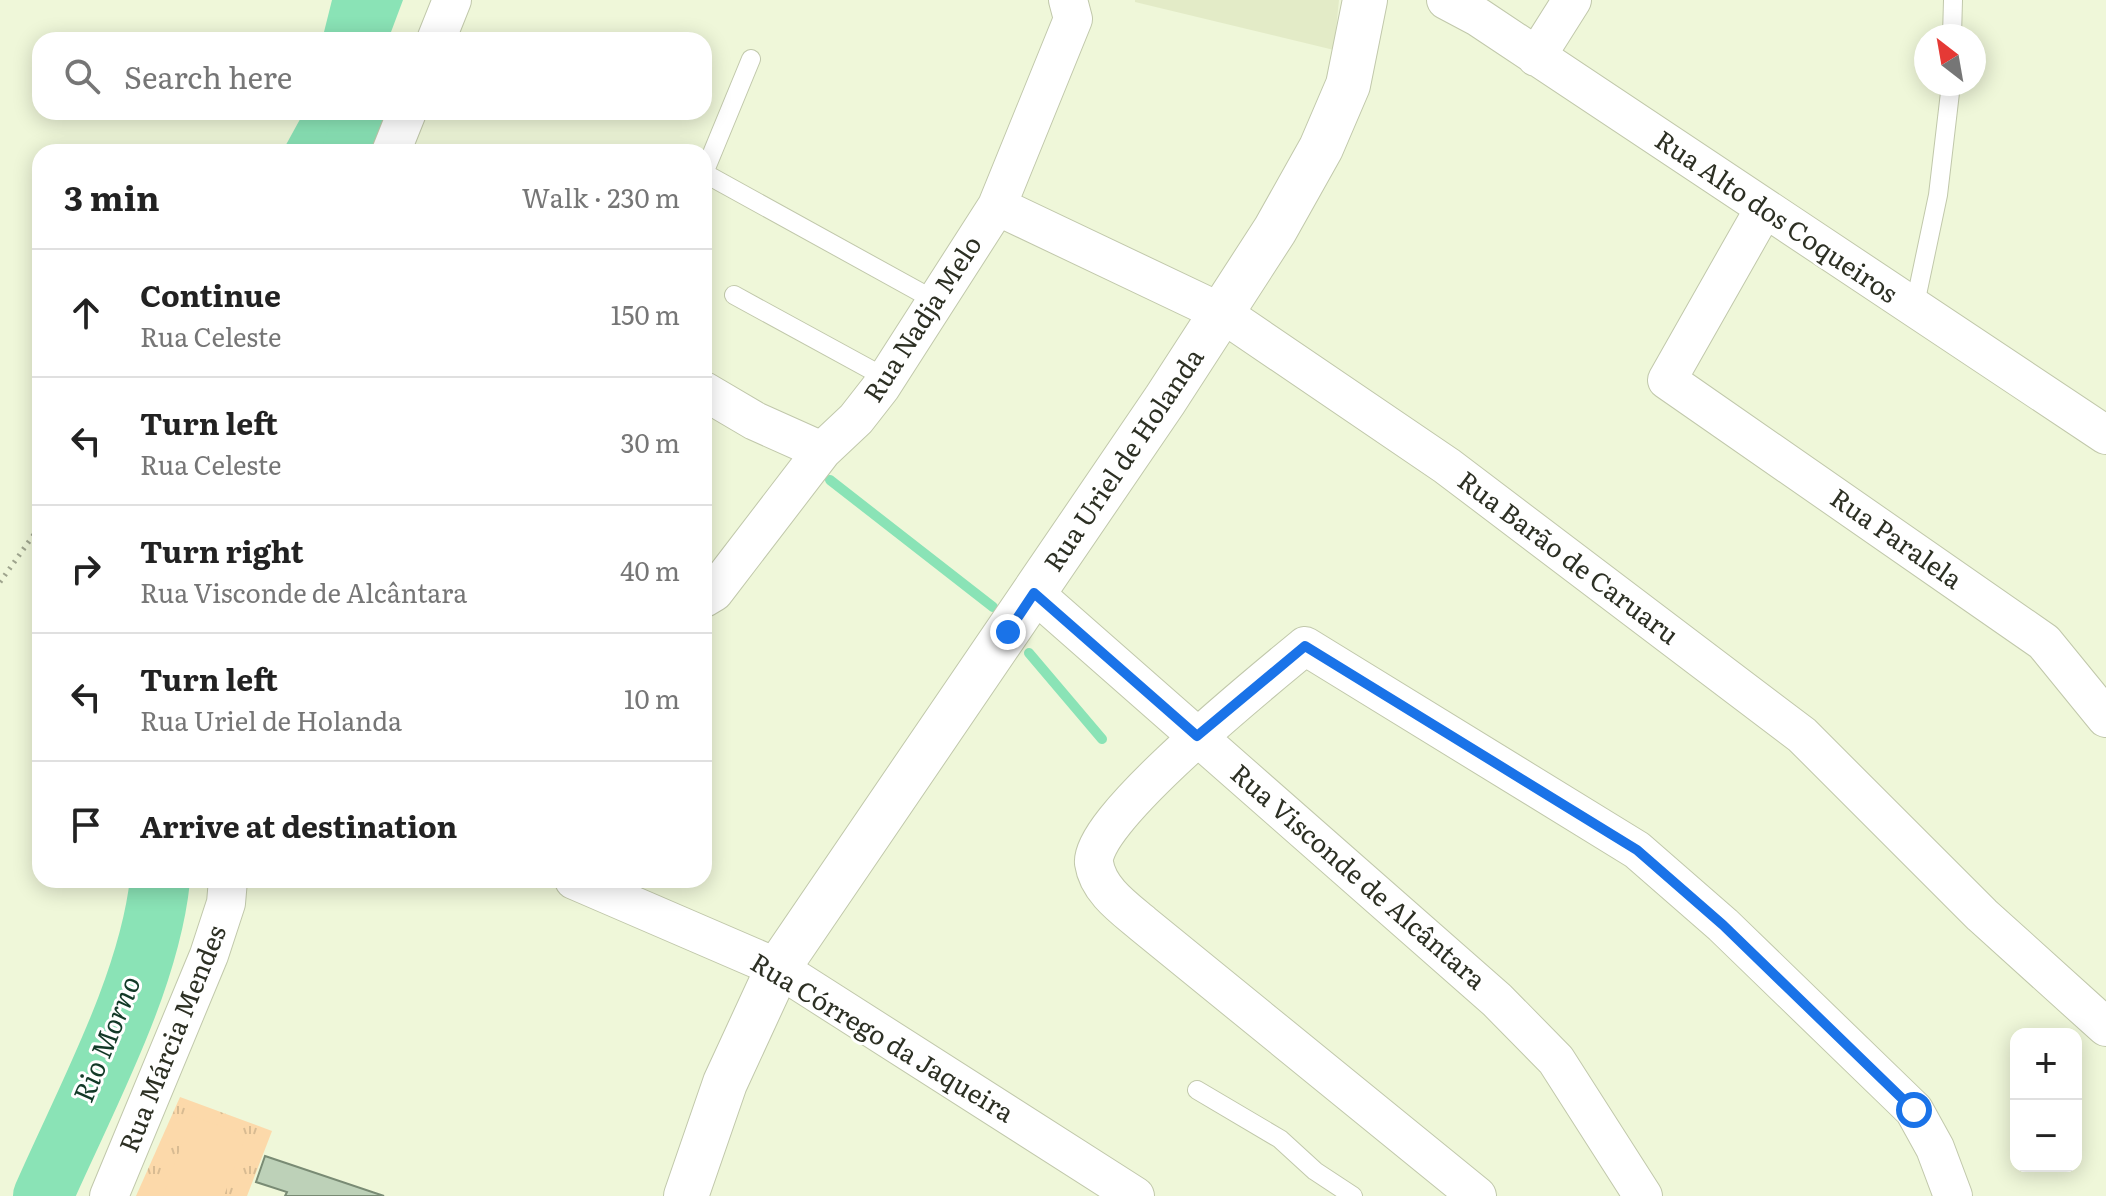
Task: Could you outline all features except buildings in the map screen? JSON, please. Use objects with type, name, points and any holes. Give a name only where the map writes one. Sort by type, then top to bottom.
[{"type":"main road","name":"Rua Uriel de Holanda","points":[[686,1196],[725,1083],[778,968],[1222,313],[1321,148],[1348,85],[1365,0]]},
{"type":"street","points":[[439,32],[452,0]]},
{"type":"street","name":"Rua Nadja Melo","points":[[712,593],[822,451],[856,419],[997,206],[1073,19],[1068,0]]},
{"type":"street","name":"Rua Alto dos Coqueiros","points":[[1446,0],[2106,435]]},
{"type":"street","points":[[1536,57],[1572,0]]},
{"type":"street","points":[[394,144],[404,120]]},
{"type":"street","name":"Rua Barão de Caruaru","points":[[997,206],[1222,313],[1388,423],[1802,735],[1982,915],[2106,1027]]},
{"type":"street","name":"Rua Paralela","points":[[1764,209],[1667,380],[2044,642],[2106,718]]},
{"type":"street","points":[[712,402],[822,451]]},
{"type":"street","name":"Rua Visconde de Alcântara","points":[[1034,593],[1497,1000],[1556,1060],[1643,1196]]},
{"type":"street","points":[[1477,1196],[1105,891],[1093,862],[1101,835],[1197,736],[1305,646],[1637,850],[1723,925],[1914,1110],[1935,1148],[1953,1196]]},
{"type":"street","name":"Rua Márcia Mendes","points":[[109,1196],[209,955],[226,903],[227,888]]},
{"type":"street","name":"Rua Córrego da Jaqueira","points":[[593,888],[778,968],[1135,1196]]},
{"type":"lane","points":[[1952,24],[1953,0]]},
{"type":"lane","points":[[712,154],[751,59]]},
{"type":"lane","points":[[1914,309],[1938,195],[1950,96]]},
{"type":"lane","points":[[712,177],[936,301]]},
{"type":"lane","points":[[734,295],[886,378]]},
{"type":"lane","points":[[1197,1090],[1280,1139],[1315,1171],[1353,1196]]},
{"type":"path","points":[[0,582],[32,537]]},
{"type":"shaded area","points":[[332,0],[403,0],[391,32],[324,32]]},
{"type":"shaded area","points":[[1339,0],[1334,50],[1135,2]]},
{"type":"shaded area","points":[[300,120],[358,120],[348,144],[286,144]]},
{"type":"green space","points":[[180,1097],[272,1131],[247,1196],[136,1196]]},
{"type":"green space","points":[[192,1116],[246,1135],[224,1196],[163,1196]]},
{"type":"waterway","name":"Rio Morno","points":[[355,144],[363,120]]},
{"type":"waterway","points":[[830,480],[993,607]]},
{"type":"waterway","points":[[1029,653],[1102,739]]},
{"type":"waterway","name":"Rio Morno","points":[[43,1196],[129,1000],[154,920],[159,888]]},
{"type":"route","points":[[1008,632],[1034,593],[1197,736],[1305,646],[1637,850],[1723,925],[1881,1074],[1914,1110]]}]
